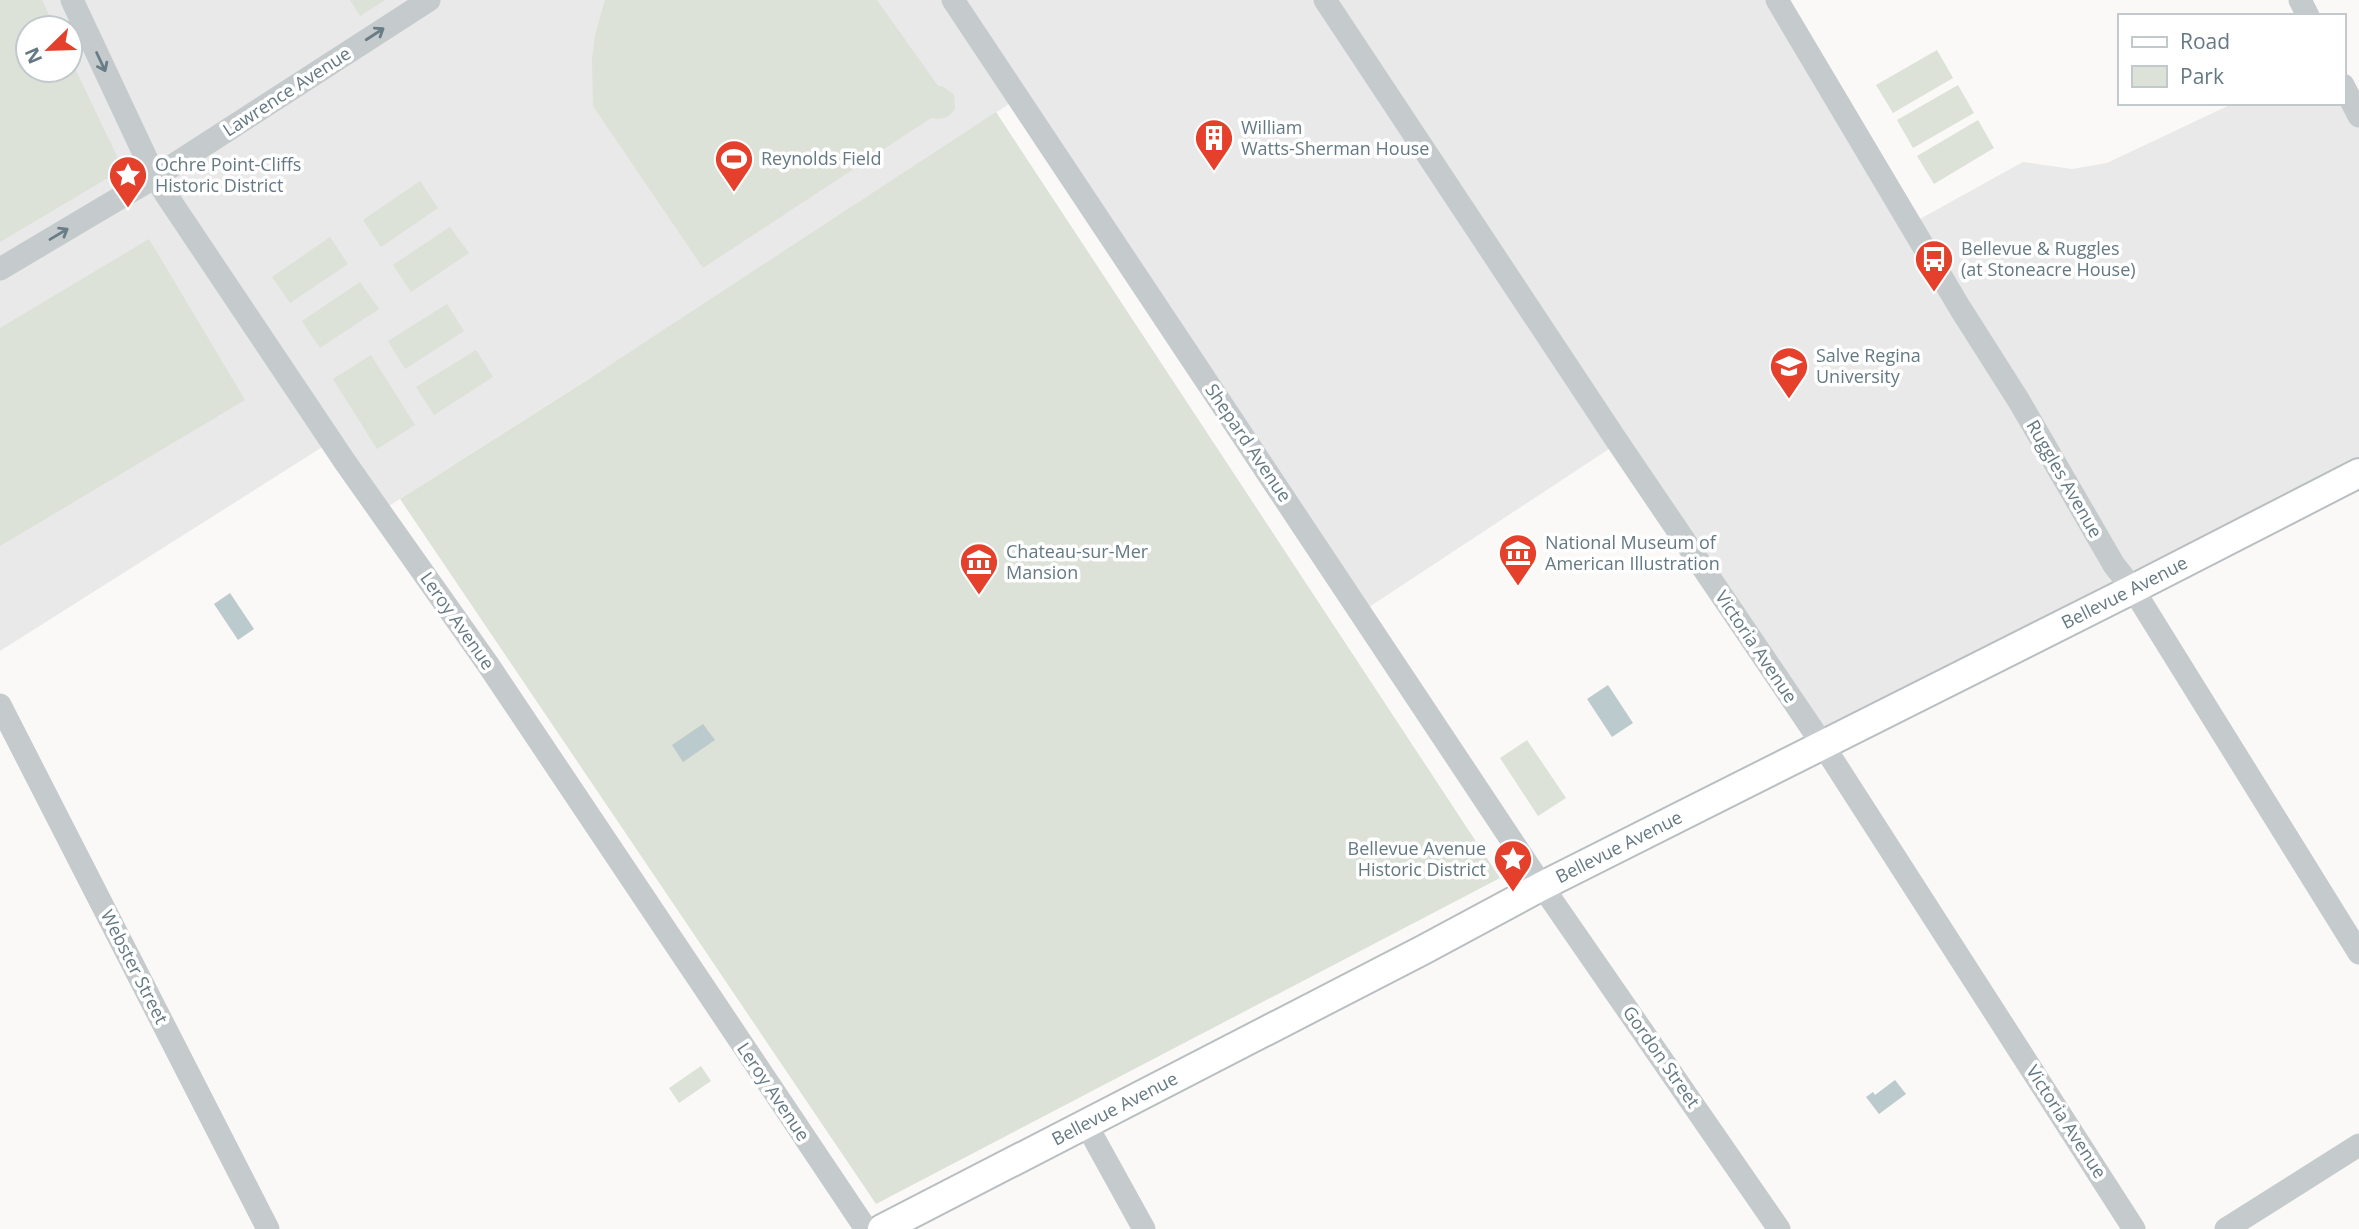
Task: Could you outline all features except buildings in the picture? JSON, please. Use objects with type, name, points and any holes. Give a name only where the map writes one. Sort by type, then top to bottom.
[{"type":"main road","name":"Bellevue Avenue","points":[[882,1229],[1542,886],[2359,473]]},
{"type":"street","name":"Leroy Avenue","points":[[72,0],[155,177],[345,462],[489,666],[866,1229]]},
{"type":"street","name":"Lawrence Avenue","points":[[0,269],[155,177],[429,0]]},
{"type":"street","name":"Shepard Avenue","points":[[953,0],[1542,886]]},
{"type":"street","name":"Victoria Avenue","points":[[1325,0],[1616,441],[1823,745],[2134,1229]]},
{"type":"street","name":"Ruggles Avenue","points":[[1777,0],[2115,565],[2133,589],[2359,953]]},
{"type":"street","points":[[2345,89],[2359,116]]},
{"type":"street","name":"Webster Street","points":[[0,705],[268,1229]]},
{"type":"street","name":"Gordon Street","points":[[1542,886],[1779,1229]]},
{"type":"street","points":[[1086,1124],[1144,1229]]},
{"type":"street","points":[[2226,1229],[2359,1145]]},
{"type":"shaded area","name":"Salve Regina University","points":[[0,0],[1777,0],[1918,220],[2023,162],[2072,169],[2107,163],[2230,105],[2345,105],[2359,116],[2359,473],[1823,745],[1618,443],[1360,613],[1018,98],[684,318],[381,511],[332,441],[0,651]]},
{"type":"shaded area","points":[[230,593],[254,629],[238,640],[214,604]]},
{"type":"shaded area","points":[[1608,685],[1633,723],[1612,737],[1587,699]]},
{"type":"shaded area","points":[[703,724],[715,740],[683,762],[672,745]]},
{"type":"shaded area","points":[[1895,1080],[1906,1094],[1879,1114],[1866,1097],[1873,1092],[1875,1095]]},
{"type":"green space","points":[[0,0],[42,0],[48,14],[14,14],[14,84],[82,84],[123,169],[0,242]]},
{"type":"green space","points":[[350,0],[385,0],[360,16]]},
{"type":"green space","name":"Reynolds Field","points":[[605,0],[877,0],[938,86],[954,95],[955,108],[945,118],[931,118],[703,268],[593,106],[592,59],[595,35]]},
{"type":"green space","points":[[1937,50],[1953,78],[1893,113],[1876,85]]},
{"type":"green space","points":[[1958,85],[1974,113],[1913,148],[1897,120]]},
{"type":"green space","points":[[996,112],[1500,878],[876,1204],[400,499]]},
{"type":"green space","points":[[1978,120],[1994,148],[1934,184],[1917,156]]},
{"type":"green space","points":[[420,181],[438,208],[381,247],[363,220]]},
{"type":"green space","points":[[450,227],[469,253],[411,292],[393,265]]},
{"type":"green space","points":[[330,237],[348,264],[290,303],[272,277]]},
{"type":"green space","points":[[149,239],[245,400],[0,546],[0,328]]},
{"type":"green space","points":[[360,282],[379,309],[320,348],[302,321]]},
{"type":"green space","points":[[447,304],[464,331],[405,369],[388,341]]},
{"type":"green space","points":[[476,350],[493,377],[434,415],[416,387]]},
{"type":"green space","points":[[371,355],[415,425],[377,449],[333,379]]},
{"type":"green space","points":[[1527,740],[1566,798],[1538,816],[1500,758]]},
{"type":"green space","points":[[701,1066],[711,1081],[679,1103],[669,1088]]},
{"type":"place","name":"William Watts-Sherman House","points":[[1214,172]]},
{"type":"place","name":"Reynolds Field","points":[[734,193]]},
{"type":"place","name":"Ochre Point-Cliffs Historic District","points":[[128,209]]},
{"type":"place","name":"Bellevue & Ruggles (at Stoneacre House)","points":[[1934,293]]},
{"type":"place","name":"Salve Regina University","points":[[1789,400]]},
{"type":"place","name":"National Museum of American Illustration","points":[[1518,587]]},
{"type":"place","name":"Chateau-sur-Mer Mansion","points":[[979,596]]},
{"type":"place","name":"Bellevue Avenue Historic District","points":[[1513,893]]}]
